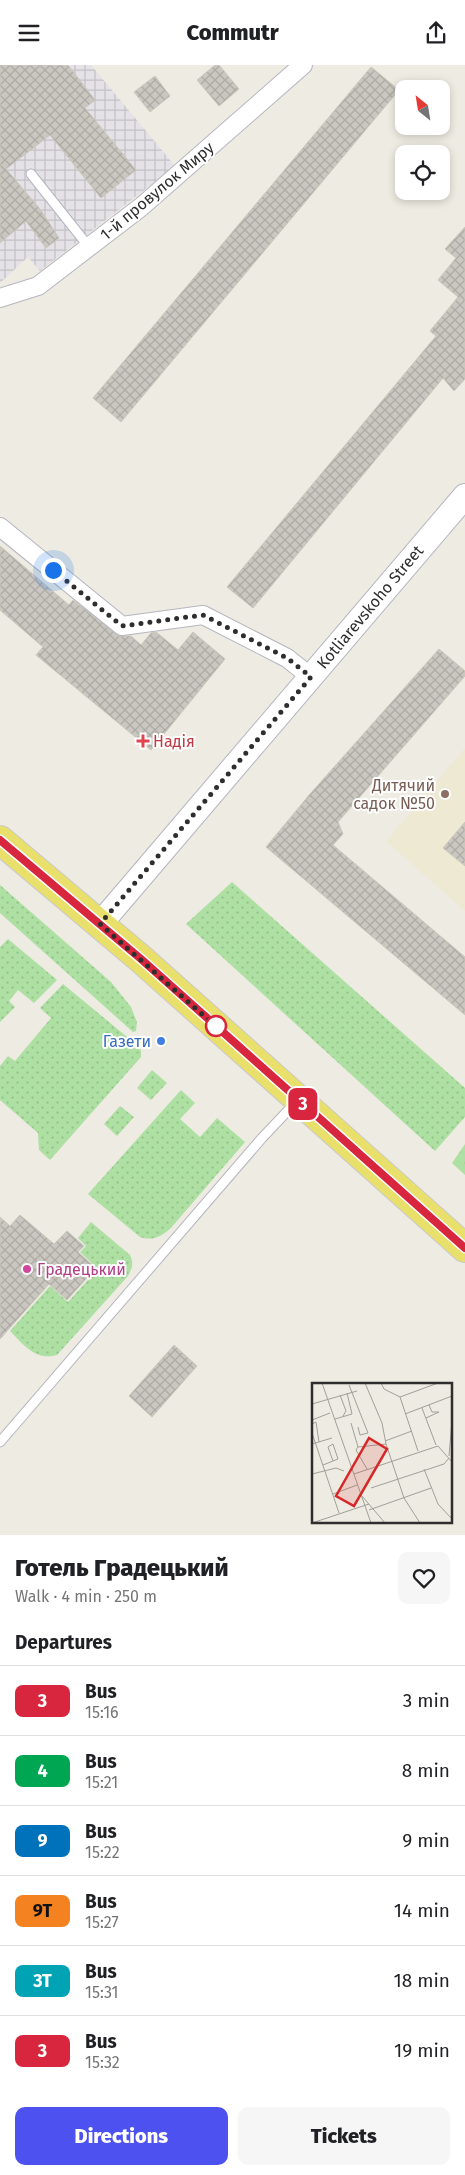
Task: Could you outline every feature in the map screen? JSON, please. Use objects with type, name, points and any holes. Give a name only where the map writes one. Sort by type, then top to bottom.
[{"type":"main road","points":[[0,839],[100,924],[465,1248]]},
{"type":"main road","points":[[407,1197],[465,1231]]},
{"type":"street","name":"1-й провулок Миру","points":[[0,298],[38,287],[141,207],[303,65]]},
{"type":"street","name":"Kotliarevskoho Street","points":[[100,924],[465,495]]},
{"type":"street","points":[[0,527],[122,626],[203,615],[287,658],[311,677]]},
{"type":"lane","points":[[31,174],[89,247]]},
{"type":"lane","points":[[0,1442],[262,1138],[298,1100]]},
{"type":"shaded area","points":[[71,65],[91,65],[175,166],[40,271],[28,257],[0,283],[0,122]]},
{"type":"shaded area","name":"Дитячий садок №50","points":[[465,748],[465,911],[386,841]]},
{"type":"green space","points":[[232,882],[465,1088],[465,1117],[435,1151],[186,924]]},
{"type":"green space","points":[[0,885],[111,982],[131,1007],[137,1022],[136,1031],[133,1032],[0,913]]},
{"type":"green space","points":[[8,939],[57,980],[34,1003],[18,990],[9,1001],[15,1007],[0,1022],[0,947]]},
{"type":"green space","points":[[63,984],[138,1046],[141,1051],[141,1057],[50,1160],[39,1150],[38,1133],[0,1100],[0,1066],[8,1056],[15,1061],[51,1018],[40,1008]]},
{"type":"green space","points":[[152,1070],[167,1083],[151,1100],[137,1088]]},
{"type":"green space","points":[[181,1090],[195,1103],[180,1119],[200,1137],[217,1118],[245,1142],[170,1229],[163,1234],[149,1239],[140,1237],[88,1194]]},
{"type":"green space","points":[[120,1106],[134,1117],[117,1136],[104,1124]]},
{"type":"green space","points":[[465,1144],[465,1175],[452,1163]]},
{"type":"green space","points":[[91,1222],[130,1255],[131,1270],[128,1276],[57,1355],[42,1356],[36,1354],[10,1331],[50,1286],[68,1302],[98,1269],[80,1252],[86,1246],[78,1238]]},
{"type":"building","points":[[0,65],[68,65],[95,100],[85,108],[136,170],[101,198],[50,135],[6,169],[40,209],[59,238],[46,248],[26,221],[0,243]]},
{"type":"building","points":[[215,65],[219,65],[239,89],[219,106],[197,80]]},
{"type":"building","points":[[371,67],[395,87],[395,95],[121,422],[93,398]]},
{"type":"building","points":[[155,76],[170,96],[150,112],[134,92]]},
{"type":"building","points":[[465,227],[465,379],[454,391],[443,378],[253,608],[227,587],[436,336],[430,331],[458,297],[438,280],[456,258],[445,249]]},
{"type":"building","points":[[0,546],[69,605],[73,600],[119,636],[131,636],[141,645],[151,633],[156,632],[178,650],[193,632],[225,659],[151,750],[36,655],[43,647],[0,610]]},
{"type":"building","points":[[439,649],[465,671],[465,676],[338,822],[343,834],[333,845],[465,957],[465,1015],[266,847],[310,794]]},
{"type":"building","points":[[465,822],[465,866],[443,848]]},
{"type":"building","points":[[20,1215],[54,1244],[67,1231],[84,1246],[78,1252],[96,1268],[67,1300],[49,1284],[0,1339],[0,1217],[10,1226]]},
{"type":"building","points":[[174,1345],[197,1366],[152,1417],[129,1396]]},
{"type":"bus line","name":"3","points":[[0,840],[141,959],[465,1248]]},
{"type":"place","name":"Надія","points":[[143,741]]},
{"type":"place","name":"Дитячий садок №50","points":[[445,794]]},
{"type":"place","name":"Газети","points":[[161,1041]]},
{"type":"place","name":"Градецький","points":[[27,1269]]},
{"type":"route","points":[[53,570],[122,626],[203,615],[287,658],[311,677],[100,924],[220,1030],[216,1026]]}]
